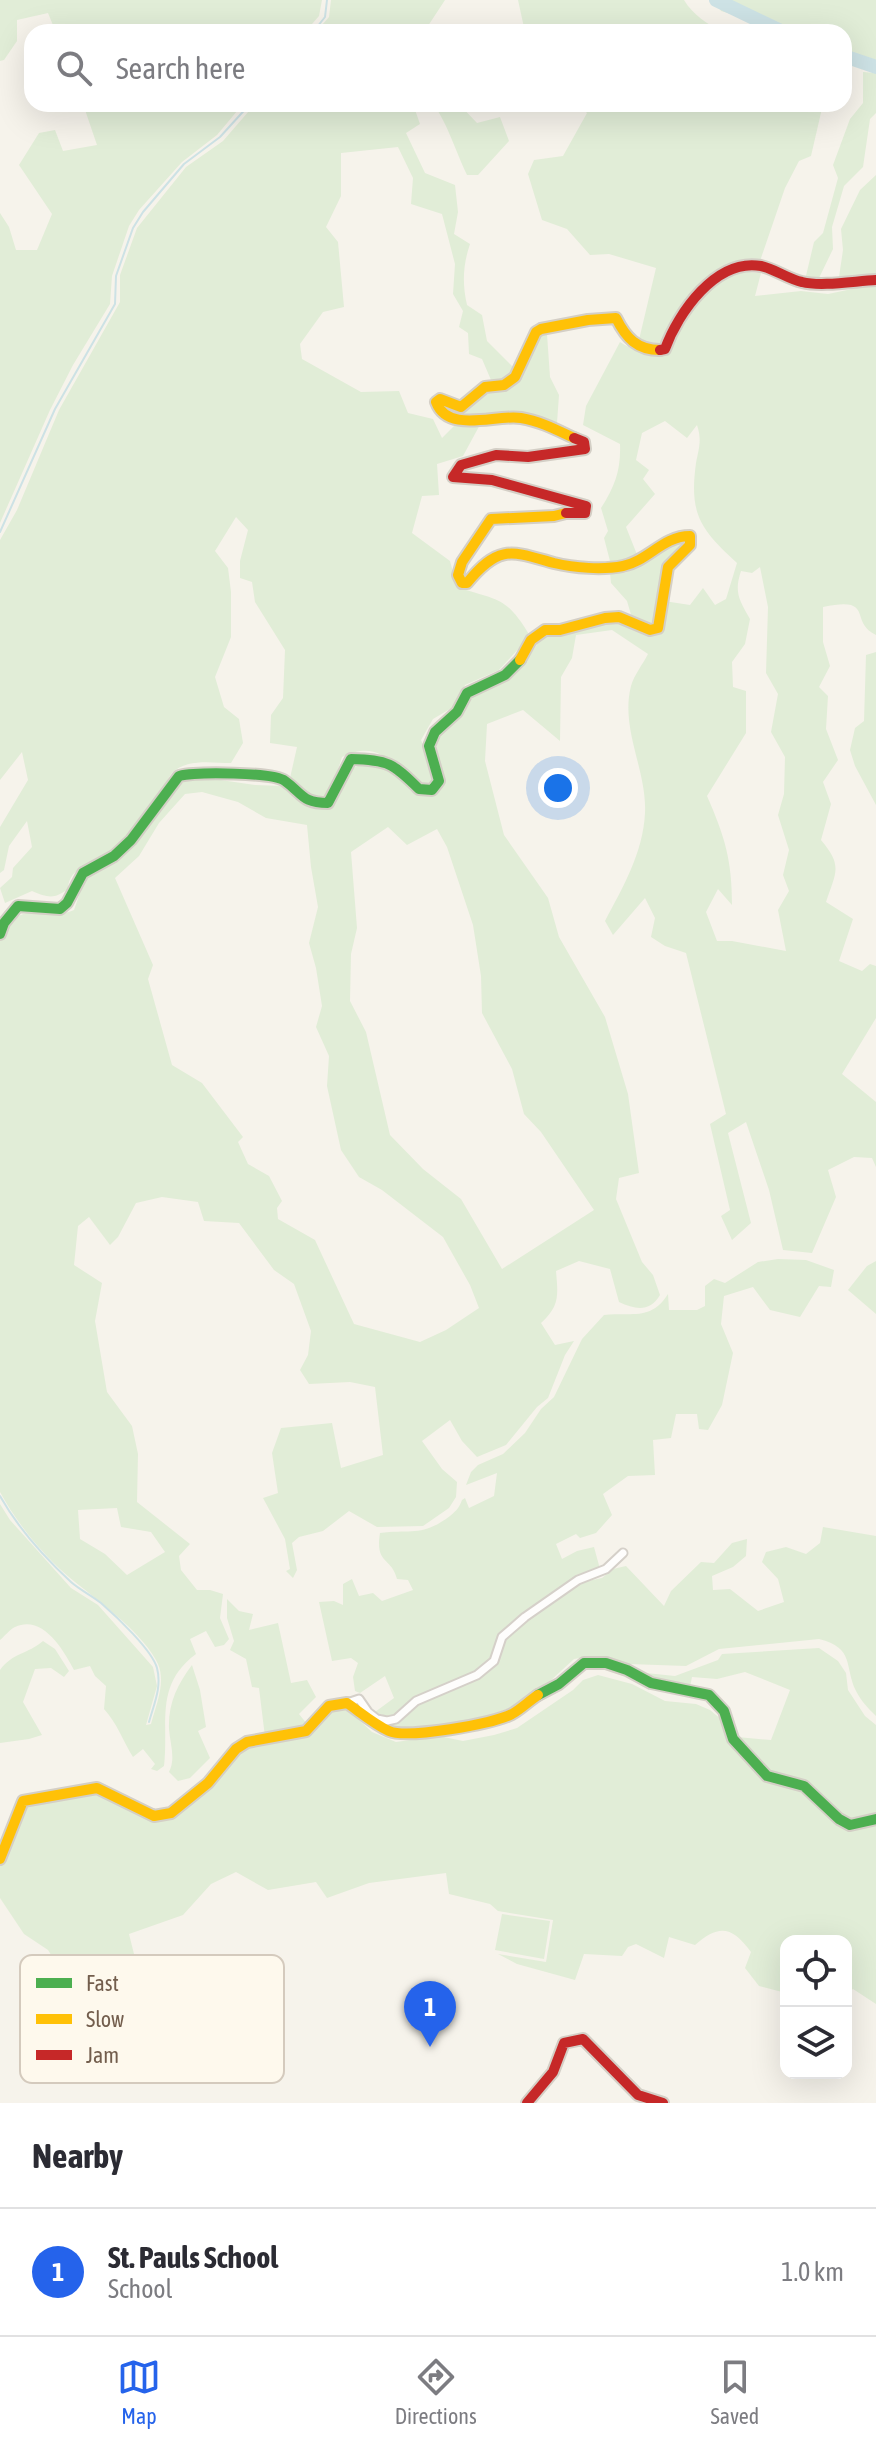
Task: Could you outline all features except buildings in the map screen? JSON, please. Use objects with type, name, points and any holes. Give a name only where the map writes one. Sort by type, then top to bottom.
[{"type":"street","points":[[0,934],[4,923],[18,906],[60,909],[67,903],[83,873],[114,856],[131,840],[179,776],[209,772],[283,779],[301,799],[328,803],[351,759],[382,760],[399,769],[419,789],[432,790],[439,781],[429,746],[435,732],[457,712],[467,693],[505,675],[518,664],[531,640],[545,630],[560,630],[605,618],[619,617],[650,630],[658,628],[668,567],[690,545],[690,536],[682,535],[640,560],[621,567],[561,564],[522,552],[510,553],[486,562],[467,583],[462,583],[458,575],[462,562],[491,519],[585,513],[586,506],[574,499],[545,495],[493,478],[456,479],[454,472],[461,465],[496,455],[528,457],[585,449],[584,442],[533,420],[514,417],[453,419],[437,408],[436,402],[440,399],[461,407],[488,386],[505,385],[515,379],[536,332],[541,329],[616,318],[625,339],[633,345],[653,351],[665,349],[682,312],[699,291],[738,267],[761,266],[803,283],[876,280]]},
{"type":"street","points":[[0,1859],[23,1801],[97,1788],[154,1816],[171,1813],[208,1783],[236,1749],[247,1742],[306,1731],[329,1706],[359,1699],[377,1719],[396,1719],[416,1701],[477,1675],[494,1661],[502,1637],[525,1617],[578,1580],[606,1569],[623,1553]]},
{"type":"street","points":[[347,1703],[389,1731],[404,1735],[445,1728],[469,1728],[512,1714],[559,1684],[584,1663],[606,1663],[651,1683],[709,1695],[724,1711],[733,1739],[767,1776],[804,1786],[839,1819],[850,1825],[876,1819]]},
{"type":"street","points":[[527,2103],[553,2072],[564,2043],[583,2039],[638,2095],[663,2103]]},
{"type":"green space","points":[[0,0],[322,0],[319,16],[312,24],[53,24],[48,13],[17,20],[17,41],[4,60],[0,61]]},
{"type":"green space","points":[[331,0],[445,0],[429,24],[323,24],[329,17]]},
{"type":"green space","points":[[518,0],[684,0],[709,24],[523,24]]},
{"type":"green space","points":[[715,0],[876,0],[876,63],[852,53],[852,24],[765,24],[721,11]]},
{"type":"green space","points":[[863,72],[876,73],[876,113],[870,119],[863,167],[844,186],[832,227],[833,249],[819,278],[805,280],[814,242],[823,233],[838,178],[833,165],[850,119],[863,103]]},
{"type":"green space","points":[[86,112],[236,112],[217,135],[182,162],[139,210],[129,226],[112,276],[110,304],[50,410],[0,523],[0,213],[9,227],[16,250],[37,250],[52,214],[19,165],[39,133],[55,130],[63,151],[97,145]]},
{"type":"green space","points":[[248,112],[416,112],[420,124],[406,133],[425,173],[455,185],[458,212],[454,234],[470,244],[464,274],[467,305],[482,315],[487,341],[513,367],[512,378],[491,380],[482,359],[469,354],[468,333],[459,327],[463,311],[453,294],[455,264],[442,214],[411,204],[413,178],[398,147],[341,153],[341,196],[326,227],[338,242],[344,307],[323,312],[300,344],[302,359],[361,392],[399,391],[408,413],[433,419],[442,438],[457,423],[482,421],[463,456],[437,464],[439,495],[422,496],[412,533],[450,561],[457,587],[500,602],[514,613],[530,636],[499,670],[465,685],[455,706],[433,719],[421,740],[436,778],[428,786],[417,782],[381,755],[358,751],[342,757],[334,781],[324,796],[318,799],[310,797],[290,778],[297,747],[270,743],[271,715],[283,698],[285,650],[255,602],[252,582],[240,578],[240,561],[248,530],[236,517],[215,551],[228,568],[231,637],[215,677],[224,707],[239,719],[243,743],[231,763],[192,763],[172,773],[152,806],[126,838],[106,856],[73,874],[68,889],[55,896],[32,891],[5,903],[0,888],[12,877],[13,868],[32,847],[27,821],[9,846],[4,870],[0,873],[0,827],[28,780],[22,752],[0,780],[0,540],[17,510],[59,410],[120,302],[120,275],[137,228],[186,167],[223,141]]},
{"type":"green space","points":[[439,112],[467,112],[477,123],[500,117],[509,141],[478,175],[467,175]]},
{"type":"green space","points":[[821,112],[811,156],[799,161],[785,188],[760,261],[728,267],[700,285],[678,311],[666,342],[661,346],[638,344],[656,268],[609,254],[590,255],[567,229],[542,220],[528,174],[534,160],[563,156],[587,113]]},
{"type":"green space","points":[[876,175],[876,277],[839,277],[843,250],[841,229],[860,190]]},
{"type":"green space","points":[[737,271],[761,273],[755,296],[801,291],[828,294],[876,284],[876,635],[863,624],[856,608],[850,605],[823,607],[823,642],[830,666],[819,687],[828,696],[826,729],[838,760],[823,782],[831,804],[821,840],[832,856],[836,870],[826,902],[853,919],[839,961],[862,971],[870,964],[876,966],[876,1018],[842,1074],[876,1102],[876,1167],[872,1158],[854,1157],[828,1170],[836,1197],[812,1253],[783,1250],[769,1190],[746,1122],[728,1133],[751,1223],[732,1240],[721,1216],[730,1210],[710,1124],[726,1114],[686,953],[651,937],[655,918],[645,898],[613,935],[605,921],[631,869],[643,828],[645,797],[631,734],[629,702],[632,682],[648,654],[612,630],[576,635],[572,658],[561,677],[560,741],[523,710],[487,724],[485,761],[504,835],[548,898],[559,937],[605,1017],[628,1094],[639,1173],[619,1178],[616,1199],[642,1262],[653,1275],[660,1295],[647,1307],[631,1307],[619,1302],[610,1269],[579,1261],[556,1271],[556,1300],[552,1311],[541,1323],[555,1345],[574,1341],[548,1398],[506,1445],[477,1457],[462,1441],[450,1420],[422,1441],[442,1469],[457,1482],[456,1497],[449,1508],[423,1526],[377,1527],[349,1511],[323,1531],[299,1537],[292,1543],[297,1570],[293,1578],[286,1571],[290,1569],[285,1539],[263,1498],[278,1493],[272,1453],[281,1428],[332,1423],[341,1468],[383,1455],[375,1387],[350,1382],[309,1384],[300,1370],[308,1355],[311,1331],[294,1284],[274,1270],[239,1223],[204,1221],[198,1202],[162,1197],[136,1203],[118,1237],[110,1245],[89,1217],[78,1226],[74,1265],[102,1283],[95,1321],[107,1392],[132,1426],[138,1454],[137,1502],[190,1544],[179,1556],[181,1570],[197,1590],[223,1594],[220,1618],[229,1639],[224,1645],[215,1647],[206,1631],[190,1639],[196,1654],[174,1679],[166,1706],[164,1766],[157,1771],[151,1769],[155,1764],[143,1749],[133,1757],[104,1709],[106,1686],[90,1666],[74,1670],[51,1636],[35,1626],[25,1624],[15,1627],[0,1640],[0,1504],[10,1520],[71,1588],[98,1605],[153,1667],[157,1686],[146,1725],[151,1724],[161,1679],[152,1653],[121,1619],[43,1552],[0,1492],[0,941],[16,918],[24,914],[61,914],[74,910],[84,881],[117,859],[172,791],[186,780],[200,777],[283,786],[303,804],[322,806],[330,805],[351,769],[360,765],[380,765],[393,771],[411,791],[422,796],[435,795],[441,776],[435,744],[443,728],[471,696],[520,669],[538,643],[548,635],[614,621],[650,635],[664,601],[690,605],[703,588],[715,605],[726,599],[737,563],[706,530],[696,508],[694,481],[700,440],[697,425],[687,438],[665,421],[642,433],[636,460],[649,470],[643,479],[655,494],[626,527],[638,557],[628,562],[610,561],[604,538],[608,531],[601,508],[616,478],[620,444],[583,425],[586,406],[620,342],[644,353],[670,351],[688,313]],"holes":[[[760,567],[768,607],[766,673],[778,694],[771,732],[785,757],[784,794],[778,815],[789,850],[783,875],[789,891],[778,910],[786,951],[717,941],[706,912],[718,889],[732,905],[726,849],[707,796],[746,733],[746,691],[733,687],[732,662],[745,644],[750,619],[739,596],[739,578],[741,571],[752,573]],[[202,792],[238,802],[266,818],[307,825],[318,907],[309,943],[322,1006],[316,1027],[329,1056],[327,1086],[341,1150],[359,1177],[382,1190],[443,1237],[479,1308],[446,1330],[420,1342],[354,1324],[315,1240],[278,1219],[277,1208],[282,1201],[269,1176],[248,1164],[238,1142],[243,1137],[202,1083],[172,1065],[148,979],[153,965],[115,878],[139,856],[159,823],[185,794]],[[388,827],[407,845],[437,829],[447,847],[473,925],[481,976],[482,1013],[512,1069],[524,1114],[541,1132],[594,1210],[502,1269],[461,1199],[423,1169],[390,1135],[366,1032],[350,1001],[351,954],[357,928],[351,852]],[[117,1508],[121,1527],[151,1532],[165,1552],[127,1575],[105,1554],[80,1539],[78,1510]]]},
{"type":"green space","points":[[547,334],[550,377],[559,395],[557,423],[519,413],[454,416],[444,412],[440,403],[452,408],[466,408],[474,404],[481,392],[506,388],[538,336]]},
{"type":"green space","points":[[682,537],[688,544],[664,563],[654,620],[649,624],[632,618],[627,601],[611,583],[610,573],[625,573],[633,569]]},
{"type":"green space","points":[[876,652],[876,805],[850,750],[855,728],[864,721],[866,655]]},
{"type":"green space","points":[[806,1260],[834,1270],[831,1287],[819,1286],[800,1317],[770,1310],[753,1287],[724,1296],[721,1324],[733,1353],[722,1405],[708,1430],[699,1429],[697,1414],[676,1414],[671,1438],[653,1440],[655,1475],[628,1476],[603,1494],[612,1515],[596,1533],[580,1538],[576,1534],[556,1544],[562,1559],[594,1547],[600,1569],[577,1576],[498,1634],[490,1658],[476,1672],[413,1697],[396,1715],[388,1717],[375,1712],[394,1698],[385,1676],[360,1693],[355,1691],[353,1677],[358,1663],[351,1658],[332,1661],[319,1602],[334,1601],[343,1605],[343,1584],[352,1579],[359,1596],[373,1593],[382,1601],[413,1590],[408,1580],[397,1579],[382,1556],[380,1533],[424,1530],[450,1516],[465,1498],[469,1508],[494,1496],[497,1473],[466,1485],[471,1472],[478,1465],[503,1454],[525,1433],[541,1409],[554,1397],[582,1339],[604,1315],[648,1312],[662,1303],[668,1294],[669,1310],[697,1310],[705,1306],[705,1286],[714,1279],[725,1283],[758,1262]]},
{"type":"green space","points":[[876,1261],[876,1314],[848,1290],[867,1266]]},
{"type":"green space","points":[[823,1527],[876,1536],[876,1716],[856,1691],[843,1653],[838,1647],[819,1639],[719,1649],[686,1666],[629,1664],[593,1656],[574,1659],[520,1704],[491,1715],[406,1731],[394,1730],[383,1721],[471,1681],[498,1658],[506,1640],[524,1622],[583,1582],[602,1578],[613,1569],[626,1566],[664,1606],[671,1591],[701,1562],[714,1563],[732,1543],[747,1539],[746,1556],[733,1567],[712,1576],[713,1590],[730,1589],[758,1611],[784,1602],[778,1579],[762,1562],[766,1552],[786,1547],[806,1554],[820,1543]]},
{"type":"green space","points":[[227,1599],[239,1611],[253,1614],[249,1630],[278,1623],[291,1683],[307,1680],[316,1697],[299,1714],[307,1724],[299,1729],[265,1737],[259,1688],[252,1687],[246,1659],[230,1650],[234,1641],[227,1618]]},
{"type":"green space","points":[[43,1641],[55,1649],[69,1671],[64,1677],[51,1668],[35,1669],[23,1702],[42,1735],[0,1743],[0,1670],[10,1660]]},
{"type":"green space","points":[[819,1648],[838,1661],[846,1673],[848,1690],[865,1716],[876,1725],[876,1816],[851,1822],[839,1815],[817,1792],[770,1774],[737,1737],[771,1740],[790,1690],[745,1672],[717,1679],[692,1677],[690,1687],[649,1680],[636,1672],[675,1676],[718,1660],[722,1654]]},
{"type":"green space","points":[[192,1665],[206,1727],[198,1731],[210,1758],[190,1778],[178,1781],[169,1772],[172,1756],[170,1711],[178,1687]]},
{"type":"green space","points":[[598,1675],[632,1684],[665,1701],[696,1704],[710,1710],[722,1720],[729,1742],[765,1779],[799,1789],[837,1821],[876,1824],[876,2004],[852,1990],[852,1935],[780,1935],[780,1991],[759,1986],[745,1968],[751,1952],[738,1937],[725,1931],[711,1934],[695,1945],[669,1937],[664,1958],[636,1944],[628,1947],[622,1956],[584,1954],[575,1980],[517,1964],[498,1954],[546,1962],[553,1920],[498,1911],[490,1904],[449,1894],[446,1873],[369,1883],[327,1898],[316,1882],[268,1890],[236,1872],[211,1884],[183,1915],[129,1934],[134,1955],[51,1955],[24,1934],[0,1898],[0,1865],[28,1803],[94,1791],[171,1816],[238,1753],[302,1735],[338,1709],[345,1707],[372,1732],[396,1742],[439,1736],[463,1741],[517,1728],[583,1680]]},
{"type":"green space","points":[[502,1914],[550,1921],[544,1959],[495,1950]]},
{"type":"waterway","points":[[319,24],[325,17],[327,0]]},
{"type":"waterway","points":[[716,0],[766,24]]},
{"type":"waterway","points":[[852,59],[876,67]]},
{"type":"waterway","points":[[0,532],[55,409],[115,304],[116,276],[133,228],[184,164],[220,137],[243,112]]},
{"type":"waterway","points":[[0,1496],[23,1531],[51,1563],[74,1585],[108,1609],[154,1661],[159,1682],[149,1722]]},
{"type":"traffic: fast","points":[[0,934],[4,923],[18,906],[60,909],[67,903],[83,873],[114,856],[131,840],[179,776],[217,773],[278,778],[304,797],[328,803],[351,759],[382,762],[403,773],[419,789],[432,790],[439,781],[429,746],[435,732],[457,712],[467,693],[505,675],[520,660]]},
{"type":"traffic: fast","points":[[538,1695],[559,1684],[584,1663],[606,1663],[651,1683],[709,1695],[724,1711],[733,1739],[767,1776],[804,1786],[839,1819],[850,1825],[876,1819]]},
{"type":"traffic: slow","points":[[574,438],[521,418],[461,420],[442,412],[436,402],[440,399],[461,407],[485,387],[504,385],[515,377],[536,332],[541,329],[616,318],[633,342],[660,350]]},
{"type":"traffic: slow","points":[[520,660],[531,640],[545,630],[560,630],[619,617],[650,630],[658,628],[668,567],[690,545],[690,536],[680,537],[632,563],[607,568],[570,566],[506,554],[497,556],[467,583],[462,583],[458,575],[462,562],[491,519],[566,513]]},
{"type":"traffic: slow","points":[[0,1859],[23,1801],[97,1788],[154,1816],[171,1813],[208,1783],[236,1749],[247,1742],[306,1731],[329,1706],[347,1703],[389,1731],[413,1733],[502,1718],[538,1695]]},
{"type":"traffic: jam","points":[[660,350],[665,349],[679,320],[701,291],[714,279],[744,266],[761,266],[810,283],[876,280]]},
{"type":"traffic: jam","points":[[566,513],[585,513],[586,506],[492,480],[453,477],[461,465],[496,455],[528,457],[585,449],[584,442],[574,438]]},
{"type":"traffic: jam","points":[[527,2103],[553,2072],[564,2043],[583,2039],[638,2095],[663,2103]]},
{"type":"place","name":"St. Pauls School","points":[[430,2047]]}]
